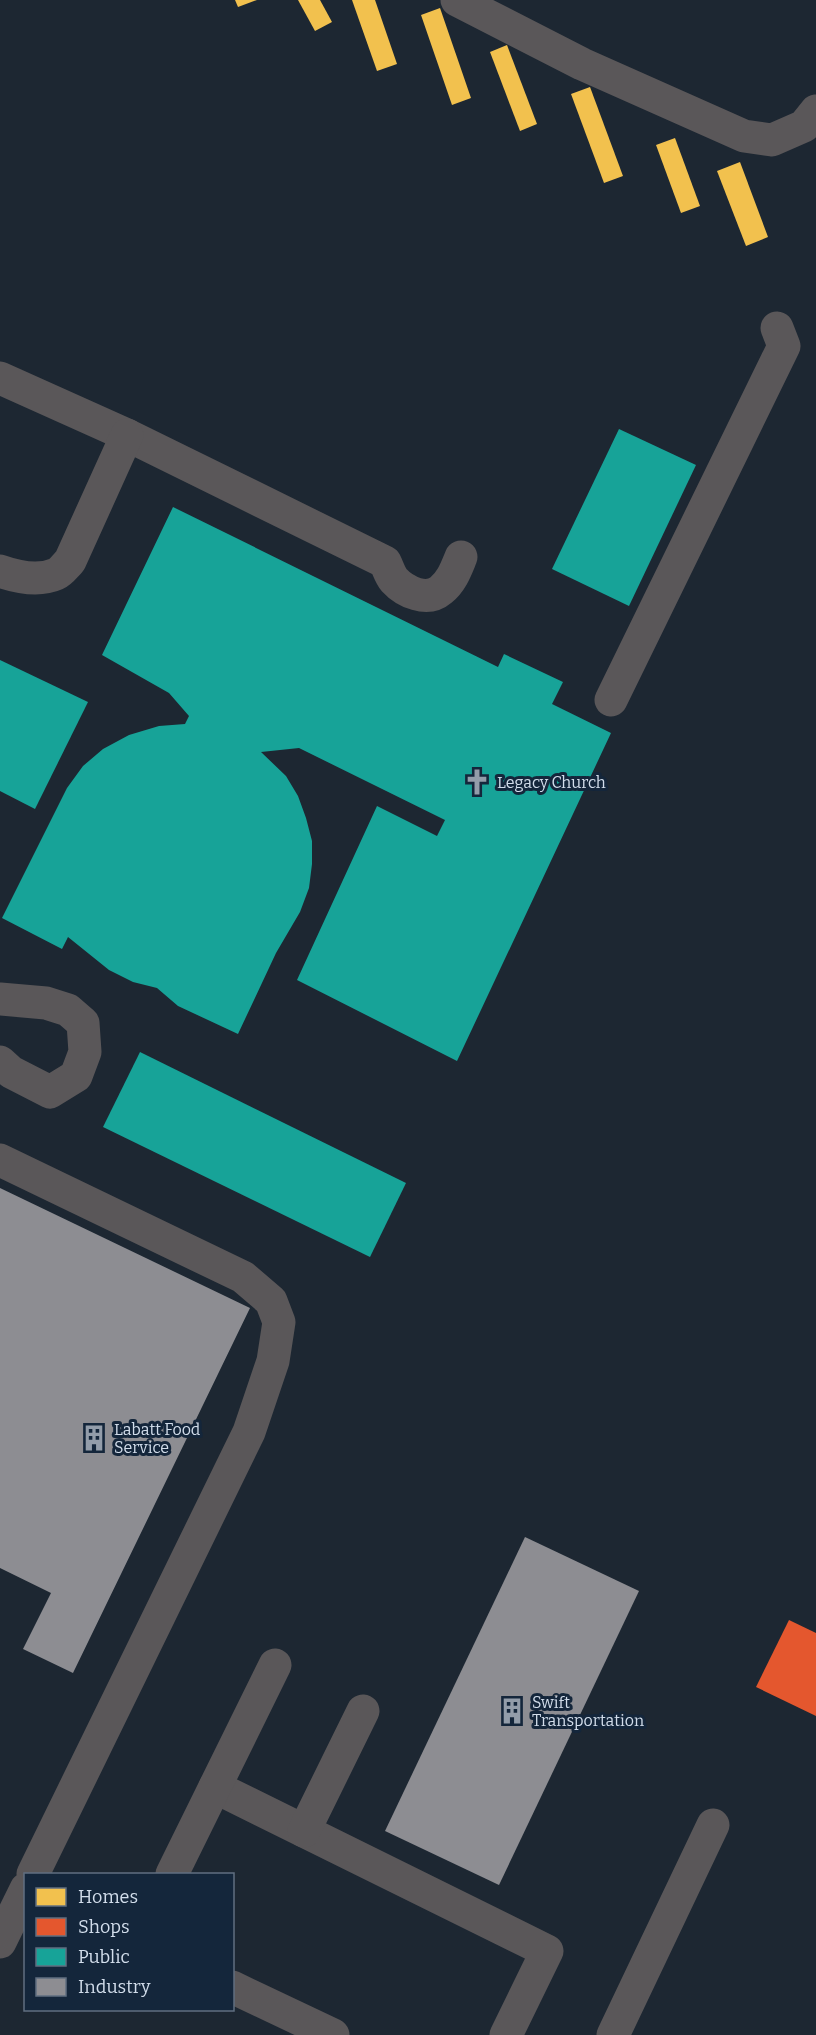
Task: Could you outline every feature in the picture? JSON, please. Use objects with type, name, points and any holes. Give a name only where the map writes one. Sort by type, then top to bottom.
[{"type":"lane","points":[[457,0],[582,64],[744,136],[772,140],[804,126],[816,111]]},
{"type":"lane","points":[[611,700],[784,346],[777,328]]},
{"type":"lane","points":[[0,378],[127,435],[385,562],[393,578],[410,592],[427,596],[440,591],[454,575],[461,557]]},
{"type":"lane","points":[[0,571],[18,578],[40,578],[58,574],[70,561],[127,435]]},
{"type":"lane","points":[[0,999],[46,1003],[68,1010],[83,1023],[85,1052],[76,1076],[50,1092],[11,1072],[0,1062]]},
{"type":"lane","points":[[0,1160],[243,1277],[271,1301],[279,1322],[273,1361],[249,1432],[34,1873]]},
{"type":"lane","points":[[173,1873],[275,1665]]},
{"type":"lane","points":[[304,1830],[363,1712]]},
{"type":"lane","points":[[215,1786],[547,1952],[506,2035]]},
{"type":"lane","points":[[613,2035],[713,1825]]},
{"type":"lane","points":[[0,1941],[24,1893]]},
{"type":"lane","points":[[234,1987],[333,2035]]},
{"type":"building: Homes","points":[[235,0],[257,0],[238,7]]},
{"type":"building: Homes","points":[[298,0],[320,0],[332,22],[315,31]]},
{"type":"building: Homes","points":[[352,0],[375,0],[397,64],[377,71]]},
{"type":"building: Homes","points":[[440,8],[471,98],[452,105],[421,15]]},
{"type":"building: Homes","points":[[507,45],[537,124],[520,131],[490,52]]},
{"type":"building: Homes","points":[[590,87],[623,176],[604,183],[571,94]]},
{"type":"building: Homes","points":[[675,138],[700,206],[681,213],[656,145]]},
{"type":"building: Homes","points":[[740,162],[768,237],[746,246],[717,171]]},
{"type":"building: Shops","points":[[789,1620],[816,1633],[816,1716],[756,1687]]},
{"type":"building: Public","points":[[619,429],[696,465],[629,606],[552,569]]},
{"type":"building: Public","name":"Legacy Church","points":[[173,507],[498,667],[504,654],[563,682],[552,704],[611,733],[457,1061],[297,980],[377,806],[437,836],[445,820],[299,748],[261,752],[286,776],[298,796],[306,818],[312,841],[309,888],[300,912],[276,953],[238,1034],[178,1006],[157,988],[133,982],[109,970],[68,937],[62,949],[2,918],[67,788],[83,766],[103,749],[129,735],[159,726],[185,724],[189,716],[169,693],[102,655]]},
{"type":"building: Public","points":[[0,660],[88,702],[35,809],[0,791]]},
{"type":"building: Public","points":[[140,1052],[406,1183],[370,1257],[103,1127]]},
{"type":"building: Industry","name":"Labatt Food Service","points":[[0,1188],[250,1308],[73,1673],[23,1649],[51,1593],[0,1568]]},
{"type":"building: Industry","name":"Swift Transportation","points":[[525,1537],[639,1591],[499,1885],[385,1831]]},
{"type":"place","name":"Legacy Church","points":[[477,782]]},
{"type":"place","name":"Labatt Food Service","points":[[94,1438]]},
{"type":"place","name":"Swift Transportation","points":[[512,1711]]}]
